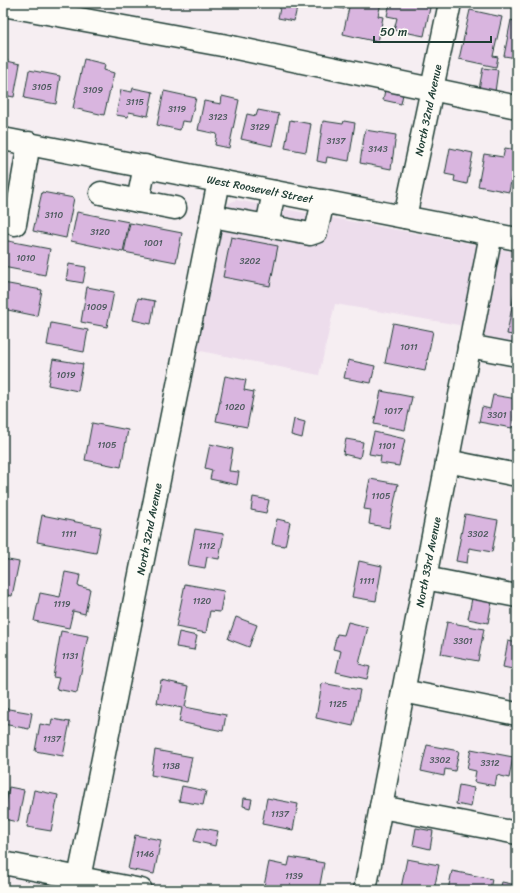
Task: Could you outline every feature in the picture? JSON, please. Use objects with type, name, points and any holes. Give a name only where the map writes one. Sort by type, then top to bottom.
[{"type":"street","name":"North 32nd Avenue","points":[[405,217],[450,3]]},
{"type":"street","points":[[3,5],[222,45],[432,91],[517,107]]},
{"type":"street","name":"West Roosevelt Street","points":[[3,139],[517,239]]},
{"type":"street","points":[[15,224],[29,144]]},
{"type":"street","points":[[138,201],[144,166]]},
{"type":"street","name":"North 32nd Avenue","points":[[79,878],[219,181]]},
{"type":"street","points":[[267,226],[274,192]]},
{"type":"street","points":[[101,193],[175,208]]},
{"type":"street","points":[[212,216],[310,234],[316,232],[323,201]]},
{"type":"street","name":"North 33rd Avenue","points":[[365,890],[491,234]]},
{"type":"street","points":[[469,346],[517,355]]},
{"type":"street","points":[[447,461],[517,475]]},
{"type":"street","points":[[425,578],[517,596]]},
{"type":"street","points":[[403,691],[517,714]]},
{"type":"street","points":[[381,807],[517,833]]},
{"type":"street","points":[[3,863],[141,890]]},
{"type":"shaded area","points":[[236,200],[517,252],[517,343],[491,338],[459,325],[335,304],[319,375],[196,350],[225,210],[229,203]]},
{"type":"building","points":[[281,3],[298,3],[294,21],[278,18]]},
{"type":"building","points":[[316,3],[346,3],[344,9]]},
{"type":"building","points":[[350,3],[381,3],[378,16],[383,17],[378,42],[343,34]]},
{"type":"building","points":[[390,3],[431,3],[424,36],[394,30],[397,18],[387,16]]},
{"type":"building","points":[[470,10],[502,17],[493,56],[498,57],[496,67],[459,59]]},
{"type":"building","points":[[511,20],[517,22],[517,58],[504,56]]},
{"type":"building","points":[[84,59],[105,64],[104,70],[114,73],[104,115],[73,108]]},
{"type":"building","points":[[7,61],[20,64],[14,97],[3,95],[3,72],[5,72]]},
{"type":"building","points":[[483,68],[498,70],[495,92],[479,89]]},
{"type":"building","points":[[29,70],[60,76],[56,104],[24,98]]},
{"type":"building","points":[[386,85],[404,89],[401,104],[383,100]]},
{"type":"building","points":[[133,88],[153,92],[148,116],[129,112],[128,117],[116,115],[121,90],[132,92]]},
{"type":"building","points":[[164,91],[196,98],[190,122],[182,121],[180,130],[157,125]]},
{"type":"building","points":[[222,96],[239,100],[229,148],[215,145],[217,134],[198,130],[204,101],[221,104]]},
{"type":"building","points":[[258,110],[279,114],[272,146],[241,139],[247,114],[256,116]]},
{"type":"building","points":[[290,120],[311,124],[306,152],[285,148]]},
{"type":"building","points":[[323,121],[343,124],[344,121],[355,123],[349,161],[327,157],[326,163],[317,161]]},
{"type":"building","points":[[365,130],[396,135],[391,169],[360,163]]},
{"type":"building","points":[[450,148],[473,153],[467,184],[454,181],[455,176],[445,174]]},
{"type":"building","points":[[505,148],[517,150],[509,192],[478,186],[484,154],[503,157]]},
{"type":"building","points":[[42,192],[74,198],[66,238],[33,231]]},
{"type":"building","points":[[77,212],[129,222],[123,252],[71,241]]},
{"type":"building","points":[[130,223],[182,233],[176,262],[124,252]]},
{"type":"building","points":[[231,237],[278,246],[270,286],[223,277]]},
{"type":"building","points":[[3,240],[50,249],[45,275],[3,267]]},
{"type":"building","points":[[69,264],[86,267],[83,283],[66,280]]},
{"type":"building","points":[[3,283],[42,290],[37,316],[3,309]]},
{"type":"building","points":[[516,284],[517,285],[517,336],[507,334]]},
{"type":"building","points":[[87,287],[114,292],[107,327],[81,322]]},
{"type":"building","points":[[138,298],[155,301],[151,324],[133,320]]},
{"type":"building","points":[[51,323],[88,330],[84,352],[47,345]]},
{"type":"building","points":[[393,323],[433,331],[425,371],[385,363]]},
{"type":"building","points":[[53,359],[83,364],[78,391],[48,385]]},
{"type":"building","points":[[348,360],[375,366],[371,383],[344,378]]},
{"type":"building","points":[[225,376],[246,380],[244,390],[254,392],[247,427],[216,421]]},
{"type":"building","points":[[381,391],[412,397],[405,430],[374,424]]},
{"type":"building","points":[[493,395],[517,399],[512,428],[479,422],[482,407],[490,409]]},
{"type":"building","points":[[294,419],[305,422],[302,438],[291,435]]},
{"type":"building","points":[[92,423],[128,430],[121,467],[85,460]]},
{"type":"building","points":[[374,432],[405,439],[399,466],[380,463],[381,456],[369,454]]},
{"type":"building","points":[[346,439],[363,442],[360,458],[343,454]]},
{"type":"building","points":[[210,444],[233,449],[229,471],[239,472],[237,485],[210,479],[212,470],[205,468]]},
{"type":"building","points":[[370,479],[398,484],[389,528],[369,524],[371,510],[364,509]]},
{"type":"building","points":[[253,497],[269,500],[266,513],[251,510]]},
{"type":"building","points":[[465,514],[498,520],[492,552],[469,548],[467,563],[456,561]]},
{"type":"building","points":[[42,515],[101,527],[96,553],[37,542]]},
{"type":"building","points":[[277,519],[290,522],[285,546],[272,544]]},
{"type":"building","points":[[517,525],[517,550],[512,549]]},
{"type":"building","points":[[195,529],[224,534],[219,559],[207,557],[205,568],[188,565]]},
{"type":"building","points":[[3,559],[19,562],[12,596],[3,594]]},
{"type":"building","points":[[359,561],[382,566],[376,601],[352,597]]},
{"type":"building","points":[[65,572],[80,575],[78,586],[90,589],[85,614],[73,611],[69,628],[34,621],[40,593],[60,597]]},
{"type":"building","points":[[185,584],[224,591],[220,612],[210,611],[206,633],[176,627]]},
{"type":"building","points":[[473,593],[493,597],[488,623],[468,619]]},
{"type":"building","points":[[236,617],[257,625],[249,647],[228,639]]},
{"type":"building","points":[[348,622],[368,627],[359,664],[370,667],[367,679],[336,672],[341,651],[333,649],[337,634],[344,635]]},
{"type":"building","points":[[447,622],[484,629],[478,661],[441,654]]},
{"type":"building","points":[[61,631],[88,636],[77,693],[56,689],[59,678],[53,677]]},
{"type":"building","points":[[179,632],[197,636],[194,650],[176,647]]},
{"type":"building","points":[[508,641],[517,643],[517,670],[503,667]]},
{"type":"building","points":[[161,680],[189,686],[185,707],[226,715],[223,731],[179,722],[182,708],[157,703]]},
{"type":"building","points":[[322,683],[360,690],[353,726],[316,718]]},
{"type":"building","points":[[3,708],[32,713],[29,729],[3,724]]},
{"type":"building","points":[[52,719],[70,722],[63,756],[35,751],[40,724],[51,726]]},
{"type":"building","points":[[427,745],[459,751],[455,771],[445,769],[444,776],[421,771]]},
{"type":"building","points":[[471,749],[513,757],[509,778],[497,775],[495,786],[474,782],[476,771],[467,769]]},
{"type":"building","points":[[155,750],[192,757],[187,782],[151,775]]},
{"type":"building","points":[[459,785],[474,788],[471,807],[456,804]]},
{"type":"building","points":[[182,786],[206,791],[203,805],[179,801]]},
{"type":"building","points":[[9,787],[24,790],[18,822],[3,819]]},
{"type":"building","points":[[34,790],[58,795],[51,831],[27,827]]},
{"type":"building","points":[[244,798],[252,799],[250,808],[243,806]]},
{"type":"building","points":[[267,798],[298,804],[293,830],[262,824]]},
{"type":"building","points":[[198,827],[218,831],[215,846],[194,841]]},
{"type":"building","points":[[416,828],[433,831],[430,849],[413,845]]},
{"type":"building","points":[[135,835],[161,840],[154,874],[128,869]]},
{"type":"building","points":[[290,857],[324,863],[319,890],[286,890],[264,886],[269,862],[288,866]]},
{"type":"building","points":[[407,859],[439,865],[434,890],[401,888]]},
{"type":"building","points":[[452,871],[492,879],[490,890],[448,890]]},
{"type":"building","points":[[502,882],[517,885],[517,890],[500,890]]}]
